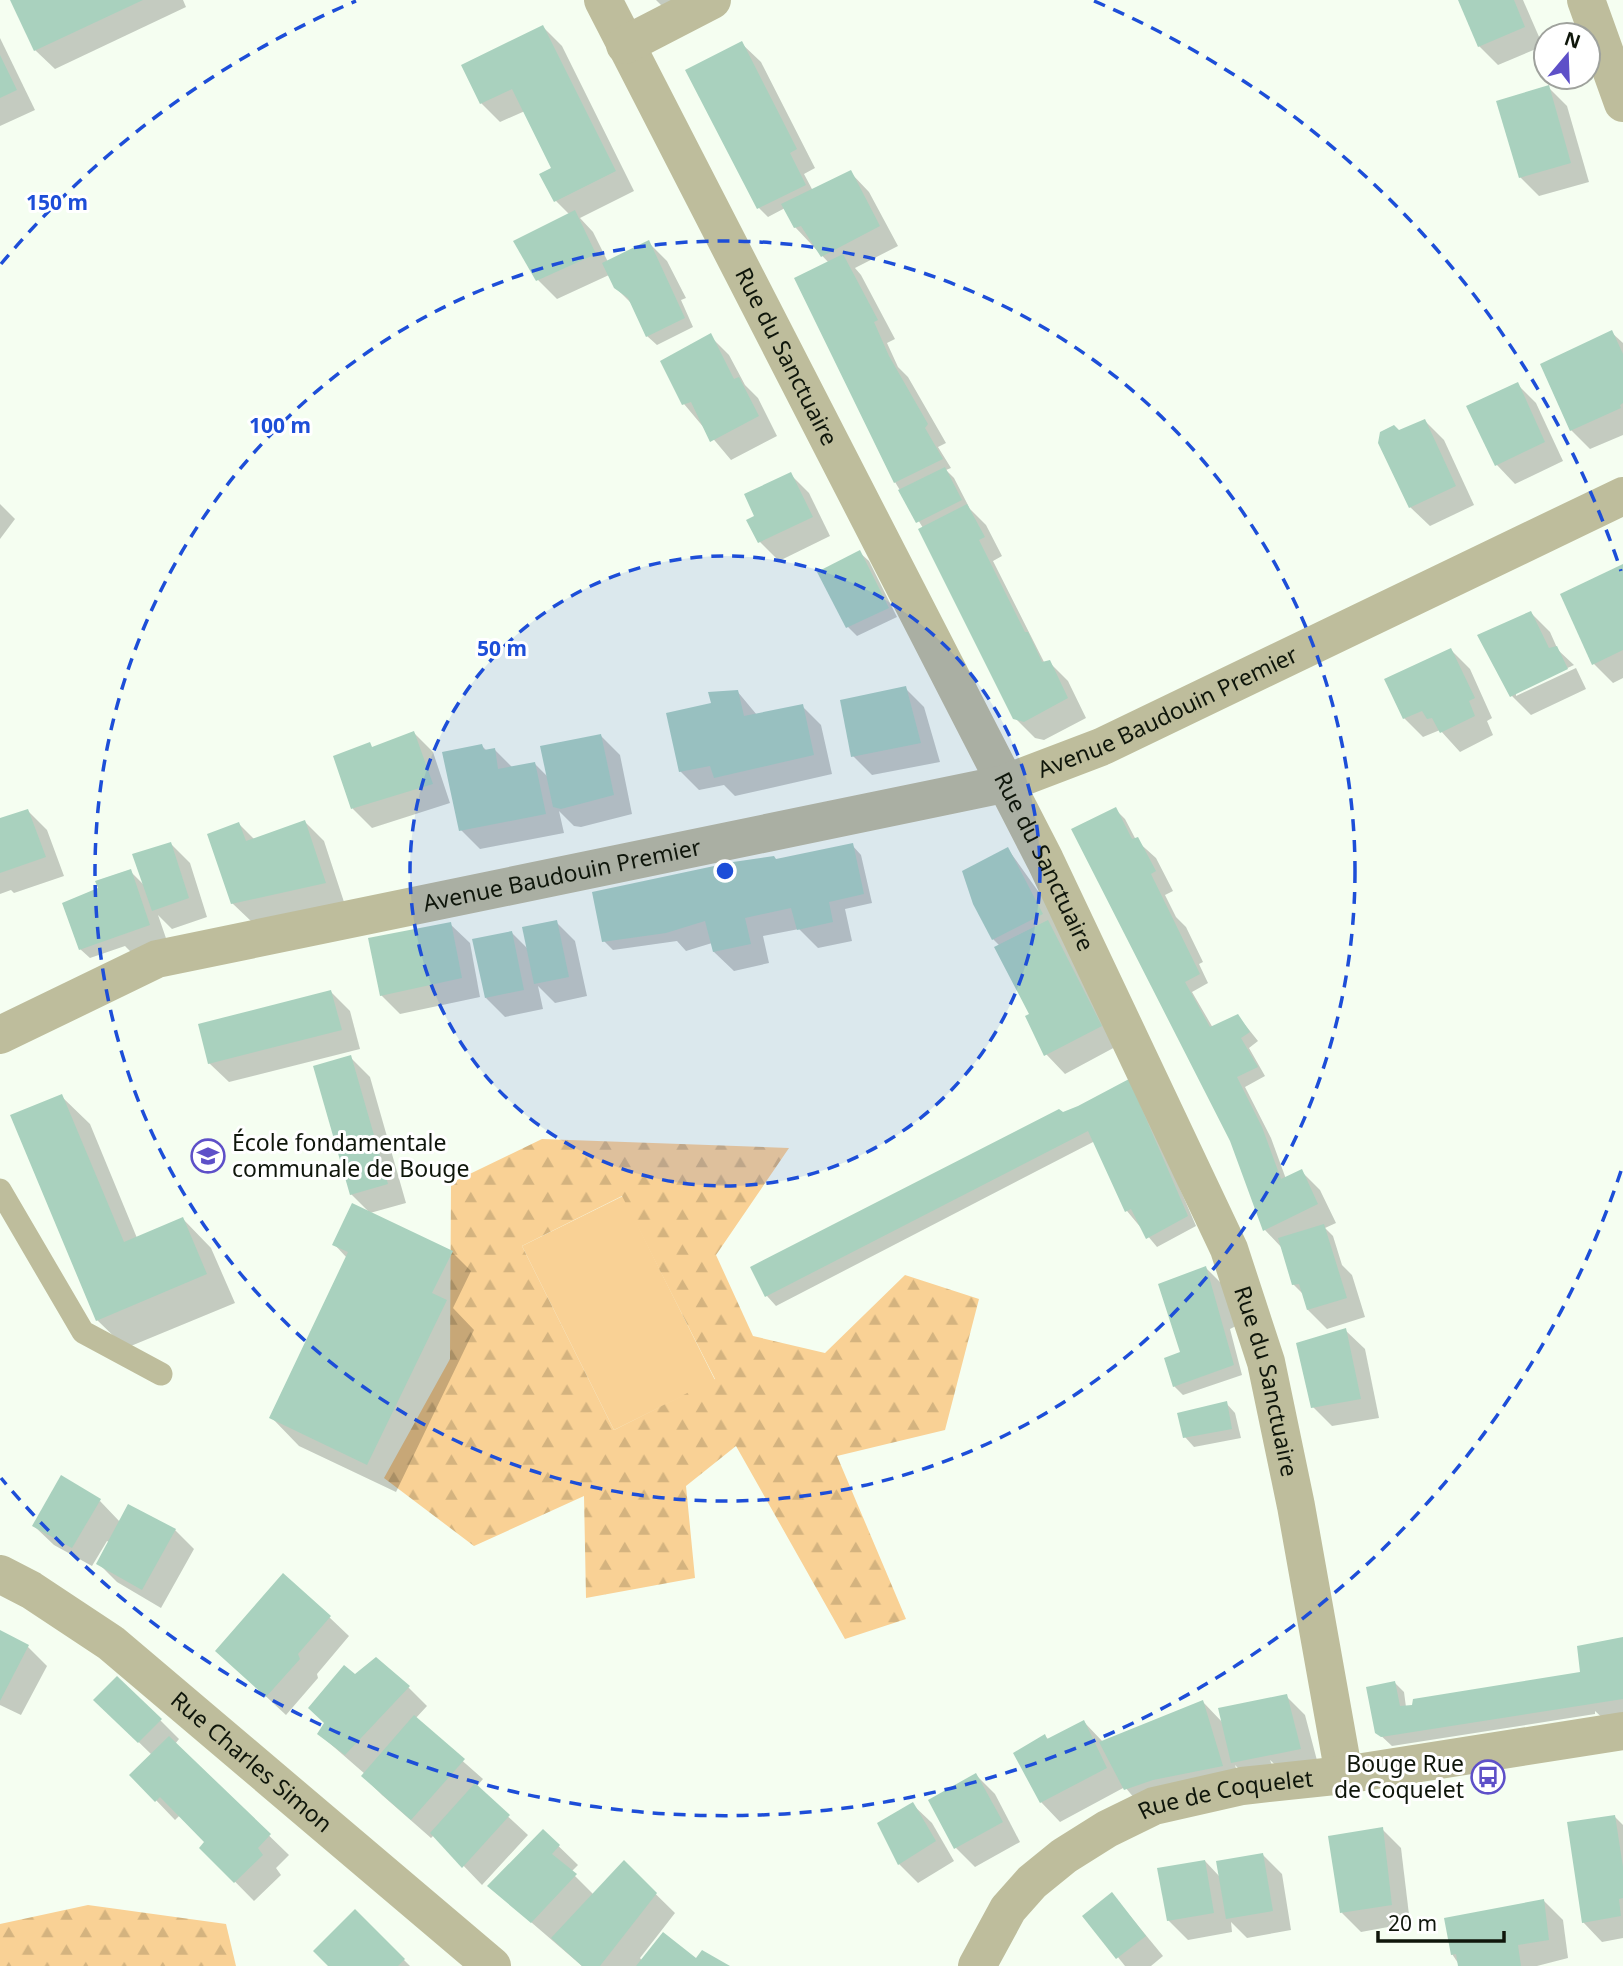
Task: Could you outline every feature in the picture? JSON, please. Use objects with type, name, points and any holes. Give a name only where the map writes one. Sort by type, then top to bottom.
[{"type":"street","name":"Rue du Sanctuaire","points":[[603,0],[1045,860],[1229,1249],[1266,1362],[1296,1506],[1344,1775]]},
{"type":"street","points":[[625,45],[712,0]]},
{"type":"street","points":[[1586,0],[1623,103]]},
{"type":"street","name":"Avenue Baudouin Premier","points":[[0,1035],[158,959],[1004,783],[1101,747],[1623,496]]},
{"type":"street","name":"Rue Charles Simon","points":[[0,1574],[31,1590],[111,1643],[492,1966]]},
{"type":"street","name":"Rue de Coquelet","points":[[976,1966],[1008,1909],[1032,1882],[1064,1856],[1107,1829],[1154,1806],[1242,1786],[1344,1775],[1623,1731]]},
{"type":"lane","points":[[0,1190],[83,1332],[161,1374]]},
{"type":"green space","points":[[542,1139],[789,1148],[716,1255],[753,1336],[825,1353],[905,1275],[979,1299],[945,1430],[837,1456],[906,1619],[845,1639],[736,1446],[686,1486],[695,1578],[586,1598],[584,1496],[474,1546],[384,1478],[450,1359],[451,1183]],"holes":[[[622,1196],[715,1379],[614,1430],[522,1246]]]},
{"type":"green space","points":[[623,1196],[715,1380],[614,1430],[522,1246]]},
{"type":"green space","points":[[88,1905],[226,1924],[236,1966],[0,1966],[0,1924]]},
{"type":"building","points":[[10,0],[143,0],[34,51]]},
{"type":"building","points":[[1458,0],[1514,0],[1525,27],[1478,47]]},
{"type":"building","points":[[543,25],[616,171],[554,202],[539,174],[551,168],[512,89],[480,104],[461,65]]},
{"type":"building","points":[[742,41],[797,149],[790,153],[806,185],[757,209],[685,70]]},
{"type":"building","points":[[0,55],[17,90],[0,98]]},
{"type":"building","points":[[1532,90],[1551,91],[1571,163],[1519,178],[1496,101]]},
{"type":"building","points":[[851,170],[880,226],[821,257],[801,226],[794,228],[781,204]]},
{"type":"building","points":[[575,210],[596,254],[536,281],[513,241]]},
{"type":"building","points":[[649,240],[685,318],[646,337],[628,298],[614,288],[602,263]]},
{"type":"building","points":[[843,254],[878,320],[874,322],[889,356],[928,424],[925,428],[943,459],[894,483],[794,278]]},
{"type":"building","points":[[1612,330],[1623,354],[1621,408],[1570,431],[1540,364]]},
{"type":"building","points":[[711,333],[734,379],[739,377],[759,416],[710,442],[691,402],[682,405],[660,361]]},
{"type":"building","points":[[1518,382],[1545,442],[1495,466],[1466,406]]},
{"type":"building","points":[[1425,419],[1456,486],[1409,508],[1378,443],[1380,432],[1394,425],[1399,430]]},
{"type":"building","points":[[945,467],[962,500],[916,523],[898,490]]},
{"type":"building","points":[[791,472],[813,517],[758,543],[746,520],[754,516],[744,494]]},
{"type":"building","points":[[967,504],[985,537],[979,540],[1025,632],[1028,632],[1042,662],[1050,660],[1068,698],[1024,722],[1013,719],[918,529]]},
{"type":"building","points":[[860,550],[889,608],[846,628],[817,572]]},
{"type":"building","points":[[1623,564],[1623,650],[1592,665],[1560,594]]},
{"type":"building","points":[[1531,611],[1549,648],[1557,646],[1568,669],[1510,697],[1477,635]]},
{"type":"building","points":[[1451,648],[1475,698],[1469,701],[1475,716],[1440,733],[1432,718],[1427,719],[1422,711],[1403,719],[1384,679]]},
{"type":"building","points":[[906,686],[921,743],[851,757],[840,700]]},
{"type":"building","points":[[738,690],[744,716],[803,704],[814,755],[714,778],[710,766],[679,772],[666,713],[711,703],[708,692]]},
{"type":"building","points":[[414,731],[433,784],[351,809],[333,756],[370,742],[372,747]]},
{"type":"building","points":[[601,734],[614,795],[561,809],[553,807],[540,746]]},
{"type":"building","points":[[482,744],[484,750],[495,748],[498,769],[535,762],[546,814],[459,831],[442,752]]},
{"type":"building","points":[[1116,807],[1132,839],[1138,837],[1156,871],[1151,874],[1200,974],[1185,982],[1210,1027],[1238,1014],[1250,1032],[1241,1038],[1258,1067],[1237,1077],[1262,1127],[1281,1179],[1302,1169],[1318,1204],[1263,1231],[1230,1141],[1071,829]]},
{"type":"building","points":[[28,809],[46,857],[0,873],[0,818]]},
{"type":"building","points":[[305,820],[326,883],[231,904],[207,834],[239,822],[246,841]]},
{"type":"building","points":[[171,842],[189,898],[152,911],[132,854]]},
{"type":"building","points":[[853,843],[864,894],[829,902],[833,922],[797,930],[791,908],[745,918],[751,944],[713,952],[705,921],[666,933],[602,942],[592,892],[733,862],[774,856],[776,859]]},
{"type":"building","points":[[1008,847],[1043,914],[992,940],[973,904],[962,871]]},
{"type":"building","points":[[131,869],[150,925],[79,950],[62,903],[98,888],[95,881]]},
{"type":"building","points":[[557,920],[569,977],[534,984],[522,927]]},
{"type":"building","points":[[1048,920],[1102,1026],[1044,1056],[1025,1016],[1029,1014],[994,947]]},
{"type":"building","points":[[451,922],[462,978],[380,996],[368,938]]},
{"type":"building","points":[[512,931],[524,990],[485,998],[472,939]]},
{"type":"building","points":[[331,990],[342,1030],[208,1064],[198,1024]]},
{"type":"building","points":[[351,1055],[388,1184],[350,1195],[313,1066]]},
{"type":"building","points":[[1129,1079],[1188,1216],[1146,1239],[1131,1209],[1125,1212],[1088,1131],[765,1297],[750,1267],[1059,1109],[1063,1112],[1078,1106]]},
{"type":"building","points":[[62,1094],[124,1242],[183,1217],[207,1274],[96,1321],[10,1115]]},
{"type":"building","points":[[352,1203],[453,1251],[432,1293],[447,1300],[367,1465],[269,1418],[348,1252],[332,1245]]},
{"type":"building","points":[[1324,1224],[1347,1298],[1307,1310],[1299,1284],[1292,1285],[1278,1238]]},
{"type":"building","points":[[1206,1266],[1234,1365],[1173,1387],[1164,1358],[1180,1352],[1158,1284]]},
{"type":"building","points":[[1346,1328],[1361,1399],[1311,1408],[1296,1343]]},
{"type":"building","points":[[1227,1401],[1232,1429],[1183,1438],[1177,1413]]},
{"type":"building","points":[[61,1475],[101,1499],[72,1548],[32,1526]]},
{"type":"building","points":[[128,1504],[176,1529],[142,1590],[96,1564]]},
{"type":"building","points":[[283,1573],[331,1616],[298,1654],[300,1659],[266,1697],[215,1651]]},
{"type":"building","points":[[0,1630],[29,1645],[0,1701]]},
{"type":"building","points":[[1623,1637],[1623,1699],[1381,1737],[1375,1733],[1366,1687],[1395,1681],[1400,1706],[1412,1705],[1413,1699],[1580,1672],[1577,1646]]},
{"type":"building","points":[[376,1657],[410,1686],[345,1755],[317,1734],[324,1723],[308,1708],[344,1665],[355,1674]]},
{"type":"building","points":[[117,1676],[162,1719],[138,1743],[93,1700]]},
{"type":"building","points":[[1287,1694],[1301,1749],[1231,1763],[1218,1708]]},
{"type":"building","points":[[1203,1700],[1223,1766],[1153,1780],[1124,1790],[1099,1742]]},
{"type":"building","points":[[414,1715],[465,1759],[411,1820],[361,1776]]},
{"type":"building","points":[[1084,1720],[1107,1768],[1040,1803],[1013,1753],[1045,1734],[1047,1739]]},
{"type":"building","points":[[169,1736],[271,1834],[258,1848],[263,1855],[234,1883],[199,1848],[204,1842],[160,1797],[155,1802],[129,1775]]},
{"type":"building","points":[[976,1773],[1003,1822],[954,1849],[928,1800]]},
{"type":"building","points":[[475,1783],[510,1815],[462,1868],[430,1833]]},
{"type":"building","points":[[913,1802],[936,1841],[898,1865],[877,1823]]},
{"type":"building","points":[[1615,1815],[1623,1867],[1623,1898],[1619,1899],[1621,1916],[1582,1923],[1567,1822]]},
{"type":"building","points":[[1383,1827],[1392,1905],[1340,1913],[1328,1836]]},
{"type":"building","points":[[543,1829],[560,1845],[552,1854],[577,1874],[531,1923],[487,1886]]},
{"type":"building","points":[[1263,1853],[1273,1911],[1226,1919],[1216,1861]]},
{"type":"building","points":[[624,1860],[657,1893],[600,1966],[582,1966],[551,1938]]},
{"type":"building","points":[[1205,1860],[1214,1913],[1167,1921],[1157,1868]]},
{"type":"building","points":[[1112,1892],[1146,1936],[1116,1959],[1082,1916]]},
{"type":"building","points":[[1544,1899],[1549,1940],[1518,1945],[1521,1966],[1458,1966],[1456,1954],[1451,1955],[1444,1918]]},
{"type":"building","points":[[355,1909],[405,1959],[398,1966],[328,1966],[313,1951]]},
{"type":"building","points":[[663,1932],[696,1958],[702,1950],[730,1966],[636,1966]]},
{"type":"place","name":"École fondamentale communale de Bouge","points":[[208,1156]]},
{"type":"place","name":"Bouge Rue de Coquelet","points":[[1488,1777]]}]
